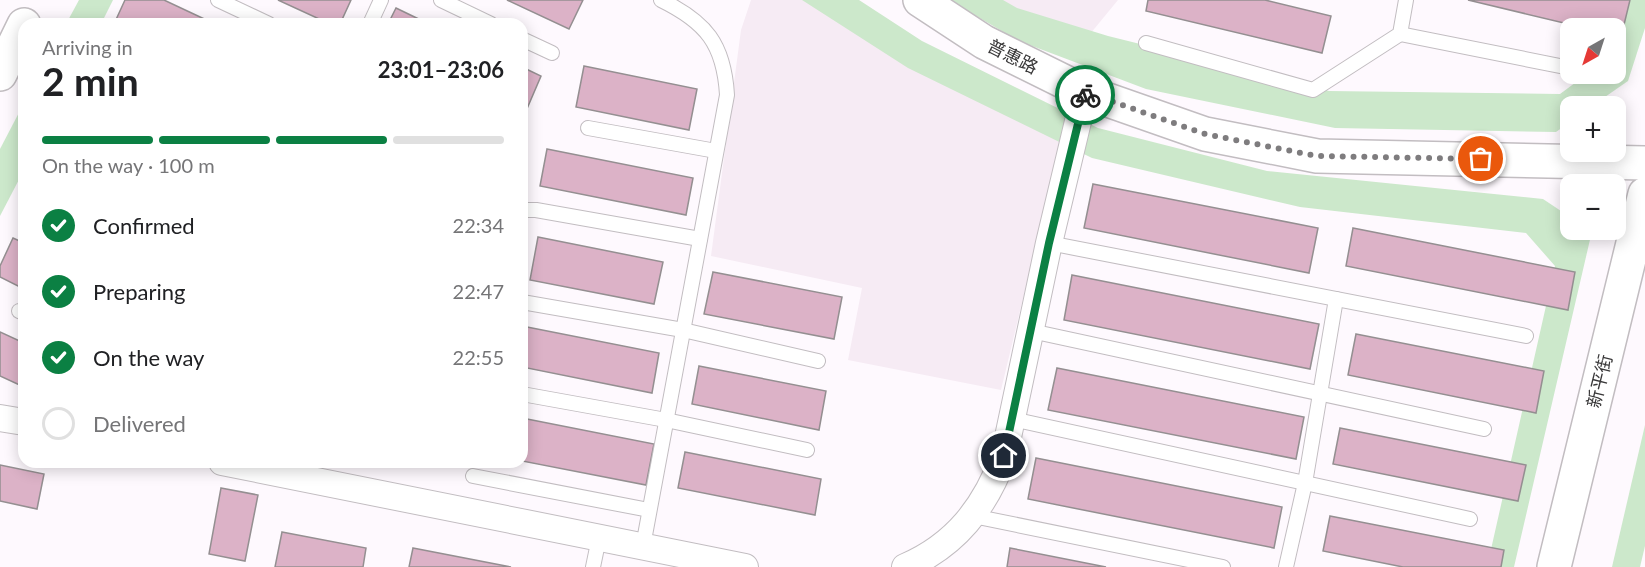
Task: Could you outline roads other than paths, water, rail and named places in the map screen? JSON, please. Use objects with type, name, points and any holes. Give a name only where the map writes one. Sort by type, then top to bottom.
[{"type":"main road","points":[[27,18],[36,0]]},
{"type":"main road","name":"普惠路","points":[[920,0],[984,42],[1085,92],[1205,134],[1317,156],[1645,163]]},
{"type":"main road","points":[[0,74],[18,36]]},
{"type":"main road","name":"新平街","points":[[1554,567],[1645,194]]},
{"type":"street","points":[[912,566],[963,528],[982,505],[1004,456],[1049,243],[1085,92]]},
{"type":"street","points":[[0,418],[18,421]]},
{"type":"street","points":[[252,468],[745,567]]},
{"type":"lane","points":[[218,0],[256,18]]},
{"type":"lane","points":[[373,18],[381,0]]},
{"type":"lane","points":[[441,0],[478,18]]},
{"type":"lane","points":[[643,546],[727,95],[726,74],[718,48],[703,27],[661,0]]},
{"type":"lane","points":[[1400,34],[1406,0]]},
{"type":"lane","points":[[1146,43],[1313,90],[1400,34],[1560,66]]},
{"type":"lane","points":[[528,42],[552,53]]},
{"type":"lane","points":[[588,128],[716,151]]},
{"type":"lane","points":[[528,210],[700,239]]},
{"type":"lane","points":[[1049,243],[1526,336]]},
{"type":"lane","points":[[1286,567],[1305,483],[1336,299]]},
{"type":"lane","points":[[528,303],[682,330],[818,361]]},
{"type":"lane","points":[[1031,331],[1484,429]]},
{"type":"lane","points":[[528,395],[666,420],[807,450]]},
{"type":"lane","points":[[1012,419],[1470,519]]},
{"type":"lane","points":[[473,476],[649,510]]},
{"type":"lane","points":[[973,516],[1223,567]]},
{"type":"lane","points":[[593,567],[599,538]]}]
